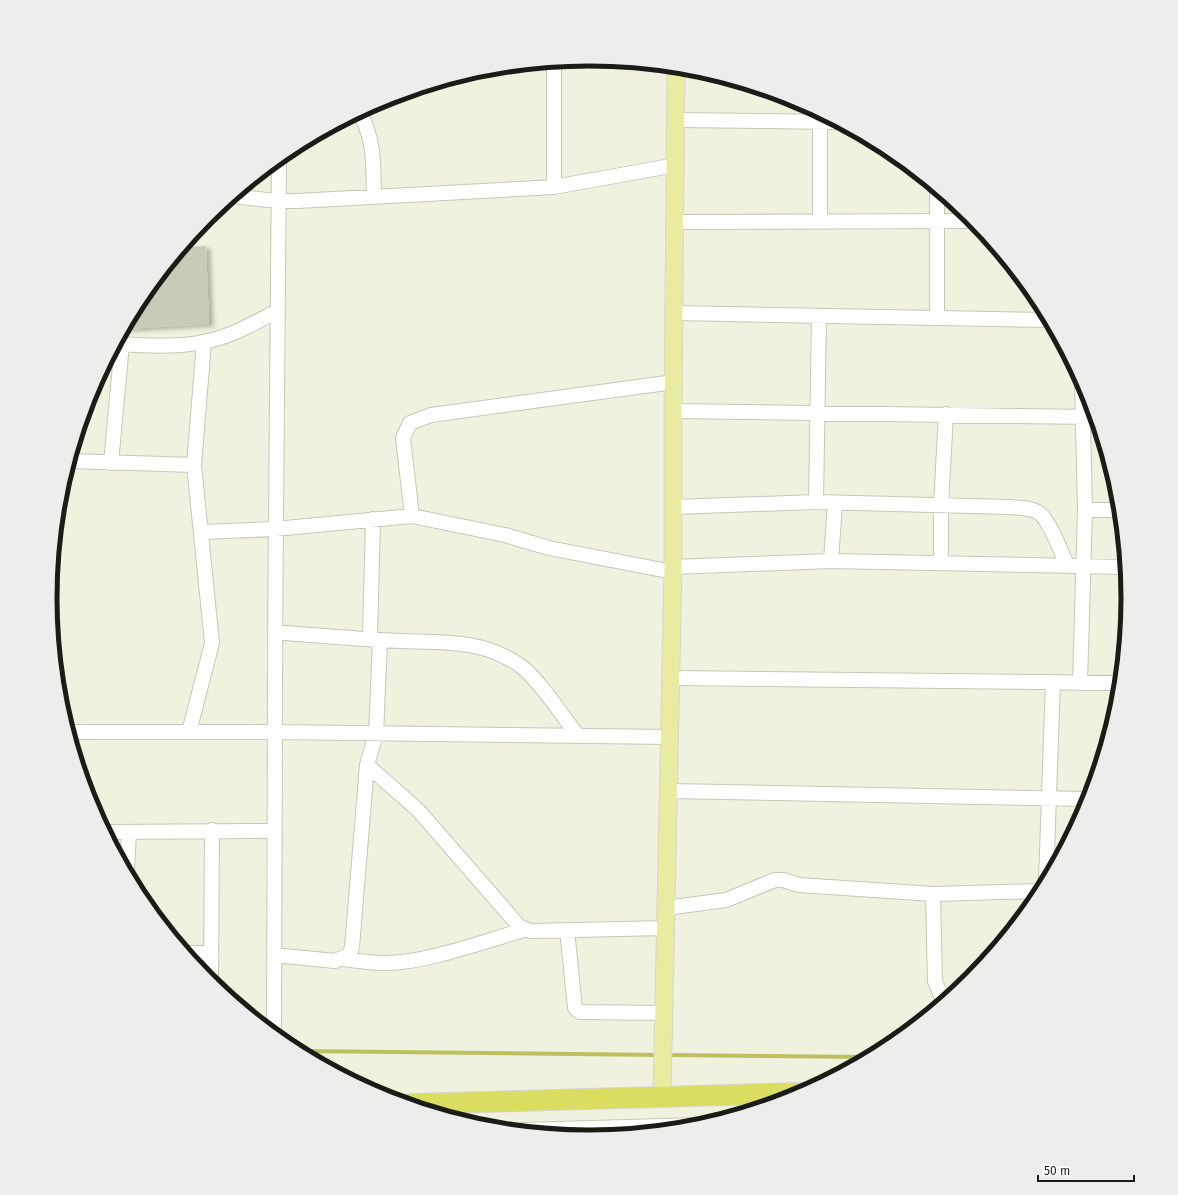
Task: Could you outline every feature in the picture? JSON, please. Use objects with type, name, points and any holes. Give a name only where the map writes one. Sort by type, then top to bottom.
[{"type":"highway","points":[[427,1104],[780,1094]]},
{"type":"main road","points":[[662,1098],[665,1013],[668,791],[671,737],[670,678],[673,569],[676,73]]},
{"type":"street","points":[[554,67],[554,187]]},
{"type":"street","points":[[362,116],[370,135],[373,149],[374,196]]},
{"type":"street","points":[[676,120],[817,117]]},
{"type":"street","points":[[820,118],[820,221]]},
{"type":"street","points":[[274,1026],[273,831],[276,732],[275,529],[279,165]]},
{"type":"street","points":[[240,197],[278,200],[554,187],[676,165]]},
{"type":"street","points":[[937,195],[937,318]]},
{"type":"street","points":[[675,222],[965,221]]},
{"type":"street","points":[[121,344],[181,345],[204,342],[241,329],[277,311]]},
{"type":"street","points":[[674,313],[1042,320]]},
{"type":"street","points":[[816,502],[820,316]]},
{"type":"street","points":[[189,732],[212,643],[202,532],[194,465],[204,342]]},
{"type":"street","points":[[111,463],[119,349]]},
{"type":"street","points":[[412,516],[403,438],[410,423],[430,415],[674,382]]},
{"type":"street","points":[[673,411],[1088,417],[1080,683]]},
{"type":"street","points":[[941,564],[941,505],[946,414]]},
{"type":"street","points":[[75,461],[194,465]]},
{"type":"street","points":[[673,507],[816,502],[1009,507],[1041,513],[1053,533],[1067,565]]},
{"type":"street","points":[[831,562],[835,503]]},
{"type":"street","points":[[1085,510],[1113,510]]},
{"type":"street","points":[[202,532],[275,529],[412,516],[505,535],[549,548],[673,569],[831,562],[1067,565],[1084,568],[1120,567]]},
{"type":"street","points":[[274,955],[335,961],[350,956],[367,765],[376,734],[373,519]]},
{"type":"street","points":[[275,632],[375,639],[456,642],[473,645],[501,654],[528,672],[578,736]]},
{"type":"street","points":[[670,678],[1114,683]]},
{"type":"street","points":[[1047,869],[1053,682]]},
{"type":"street","points":[[74,732],[276,732],[671,737]]},
{"type":"street","points":[[367,765],[418,810],[524,930]]},
{"type":"street","points":[[668,791],[1082,799]]},
{"type":"street","points":[[112,832],[212,830],[273,831]]},
{"type":"street","points":[[211,972],[212,830]]},
{"type":"street","points":[[127,862],[129,832]]},
{"type":"street","points":[[666,908],[726,900],[775,880],[783,880],[799,885],[933,894],[1032,892]]},
{"type":"street","points":[[933,894],[935,981],[941,996]]},
{"type":"street","points":[[343,959],[386,963],[402,962],[432,956],[524,930],[665,928]]},
{"type":"street","points":[[567,930],[575,1008],[577,1011],[665,1013]]},
{"type":"street","points":[[194,953],[211,953]]},
{"type":"street","points":[[580,1130],[601,1129]]},
{"type":"building","points":[[206,246],[209,324],[129,329],[167,274],[189,247]]},
{"type":"waterway","points":[[312,1051],[660,1055]]},
{"type":"waterway","points":[[667,1055],[857,1057]]}]
